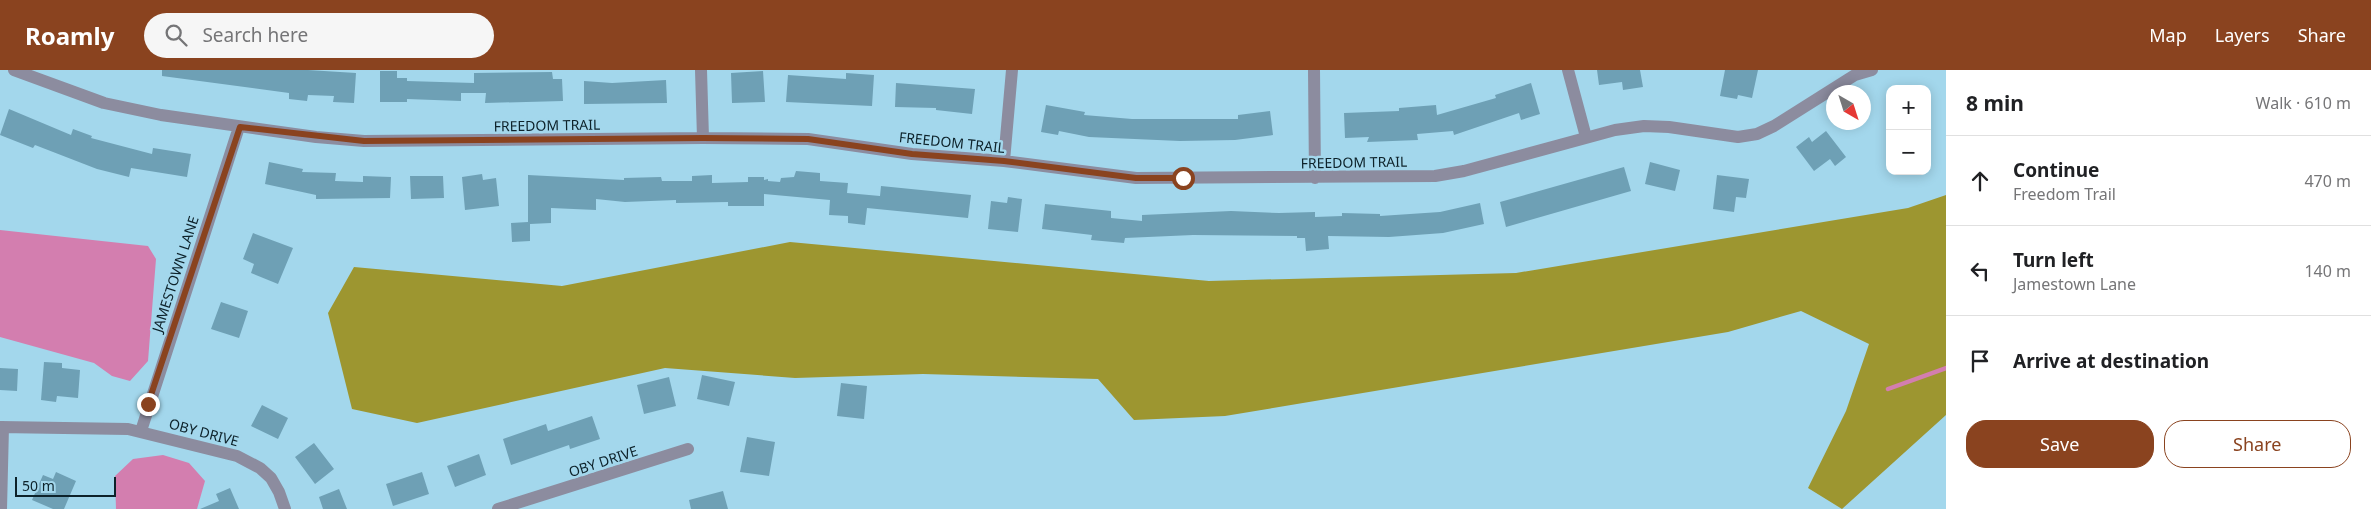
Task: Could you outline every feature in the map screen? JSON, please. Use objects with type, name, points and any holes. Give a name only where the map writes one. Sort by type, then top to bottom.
[{"type":"street","name":"FREEDOM TRAIL","points":[[14,70],[104,103],[161,115],[240,127],[364,141],[808,139],[912,154],[1004,161],[1136,178],[1435,176],[1464,171],[1615,130],[1644,126],[1669,127],[1738,137],[1757,134],[1774,126],[1853,73],[1872,70]]},
{"type":"street","points":[[701,70],[703,138]]},
{"type":"street","points":[[1004,161],[1012,70]]},
{"type":"street","points":[[1314,70],[1315,178]]},
{"type":"street","points":[[1568,70],[1586,137]]},
{"type":"street","name":"JAMESTOWN LANE","points":[[141,431],[240,127]]},
{"type":"street","points":[[1,509],[2,427]]},
{"type":"street","name":"OBY DRIVE","points":[[2,427],[128,429],[237,456],[260,468],[271,478],[279,492],[285,509]]},
{"type":"street","name":"OBY DRIVE","points":[[498,509],[688,449]]},
{"type":"shaded area","points":[[1946,195],[1946,415],[1842,509],[1808,488],[1846,411],[1869,344],[1801,311],[1728,332],[1225,416],[1134,420],[1098,379],[923,374],[795,378],[665,368],[417,423],[352,409],[328,313],[354,267],[562,286],[790,242],[1209,281],[1516,273],[1908,208]]},
{"type":"shaded area","points":[[0,230],[148,246],[156,259],[148,361],[130,381],[112,376],[94,363],[0,337]]},
{"type":"shaded area","points":[[163,455],[189,463],[205,481],[197,509],[116,509],[115,476],[133,459]]},
{"type":"building","points":[[162,70],[308,70],[356,73],[354,103],[333,102],[334,96],[308,95],[307,101],[289,99],[289,93],[162,76]]},
{"type":"building","points":[[1597,70],[1640,70],[1643,87],[1623,90],[1622,82],[1599,85]]},
{"type":"building","points":[[1725,70],[1758,70],[1752,98],[1738,95],[1737,99],[1720,96]]},
{"type":"building","points":[[380,71],[397,71],[397,78],[407,78],[407,81],[474,83],[474,73],[552,72],[553,79],[562,79],[563,101],[485,103],[486,93],[461,93],[461,101],[407,99],[407,102],[380,102]]},
{"type":"building","points":[[763,71],[765,102],[732,103],[731,73]]},
{"type":"building","points":[[846,73],[874,75],[872,106],[786,102],[788,75],[846,79]]},
{"type":"building","points":[[666,80],[667,103],[584,104],[584,81],[612,83]]},
{"type":"building","points":[[896,83],[975,89],[972,114],[936,110],[936,108],[895,107]]},
{"type":"building","points":[[1531,83],[1540,114],[1521,120],[1519,113],[1454,135],[1453,131],[1417,134],[1418,140],[1367,142],[1369,137],[1345,138],[1344,113],[1399,111],[1399,108],[1436,105],[1437,115],[1496,98],[1495,95]]},
{"type":"building","points":[[1046,105],[1085,112],[1084,115],[1132,119],[1238,119],[1238,115],[1270,111],[1273,135],[1235,140],[1180,141],[1089,137],[1059,131],[1058,135],[1041,132]]},
{"type":"building","points":[[9,109],[71,135],[73,129],[92,136],[91,138],[152,154],[153,148],[191,154],[187,177],[131,168],[129,177],[97,169],[35,145],[33,148],[0,135]]},
{"type":"building","points":[[1826,131],[1846,157],[1835,166],[1830,159],[1814,171],[1796,147],[1809,137],[1812,142]]},
{"type":"building","points":[[269,162],[303,169],[302,172],[336,173],[335,181],[363,182],[363,176],[391,177],[390,198],[316,199],[316,195],[265,184]]},
{"type":"building","points":[[1650,162],[1680,170],[1675,191],[1645,184]]},
{"type":"building","points":[[1624,167],[1631,191],[1506,227],[1500,202]]},
{"type":"building","points":[[796,171],[820,173],[820,181],[848,183],[847,193],[880,196],[881,186],[971,195],[968,218],[867,208],[865,225],[848,223],[848,216],[829,215],[830,200],[764,194],[764,206],[728,206],[728,202],[676,203],[676,200],[625,202],[596,199],[596,210],[551,208],[551,223],[530,224],[530,241],[512,242],[511,223],[528,222],[528,175],[624,180],[624,178],[661,177],[662,181],[692,181],[692,176],[712,175],[712,183],[748,182],[748,177],[764,177],[764,180],[780,182],[781,178],[794,177]]},
{"type":"building","points":[[482,174],[483,180],[496,178],[499,206],[465,210],[462,177]]},
{"type":"building","points":[[1717,175],[1749,179],[1746,198],[1736,197],[1734,212],[1713,209]]},
{"type":"building","points":[[410,176],[443,176],[444,198],[411,199]]},
{"type":"building","points":[[1008,197],[1022,199],[1018,232],[988,229],[991,201],[1007,203]]},
{"type":"building","points":[[1480,203],[1484,224],[1443,233],[1389,237],[1328,236],[1329,249],[1306,251],[1305,238],[1297,238],[1297,236],[1193,235],[1125,238],[1124,243],[1091,240],[1092,235],[1042,229],[1045,204],[1111,211],[1111,218],[1142,221],[1142,215],[1231,211],[1315,212],[1315,217],[1342,216],[1342,213],[1380,214],[1380,216],[1440,212]]},
{"type":"building","points":[[253,233],[293,248],[278,284],[251,273],[254,264],[243,259]]},
{"type":"building","points":[[221,302],[248,311],[239,338],[211,329]]},
{"type":"building","points":[[44,362],[62,363],[62,368],[80,370],[78,398],[57,396],[56,402],[41,400]]},
{"type":"building","points":[[0,368],[18,369],[17,391],[0,390]]},
{"type":"building","points":[[702,375],[735,382],[729,406],[697,399]]},
{"type":"building","points":[[669,377],[676,406],[644,414],[637,385]]},
{"type":"building","points":[[841,383],[867,386],[864,419],[837,416]]},
{"type":"building","points":[[262,405],[288,418],[278,439],[251,426]]},
{"type":"building","points":[[592,416],[600,439],[570,449],[569,445],[511,465],[503,439],[546,424],[548,431]]},
{"type":"building","points":[[747,437],[775,442],[769,476],[740,472]]},
{"type":"building","points":[[314,443],[334,469],[315,484],[295,457]]},
{"type":"building","points":[[479,454],[486,475],[455,487],[447,466]]},
{"type":"building","points":[[56,472],[76,481],[64,509],[53,509],[32,500],[43,475],[53,479]]},
{"type":"building","points":[[422,472],[429,494],[393,506],[386,484]]},
{"type":"building","points":[[230,488],[239,509],[200,509],[219,501],[216,494]]},
{"type":"building","points":[[339,489],[347,509],[323,509],[319,497]]},
{"type":"building","points":[[723,491],[728,509],[691,509],[689,500]]},
{"type":"waterway","points":[[1888,389],[1946,368]]},
{"type":"route","points":[[148,404],[240,127],[364,141],[808,139],[912,154],[1004,161],[1136,178],[1183,178]]}]
